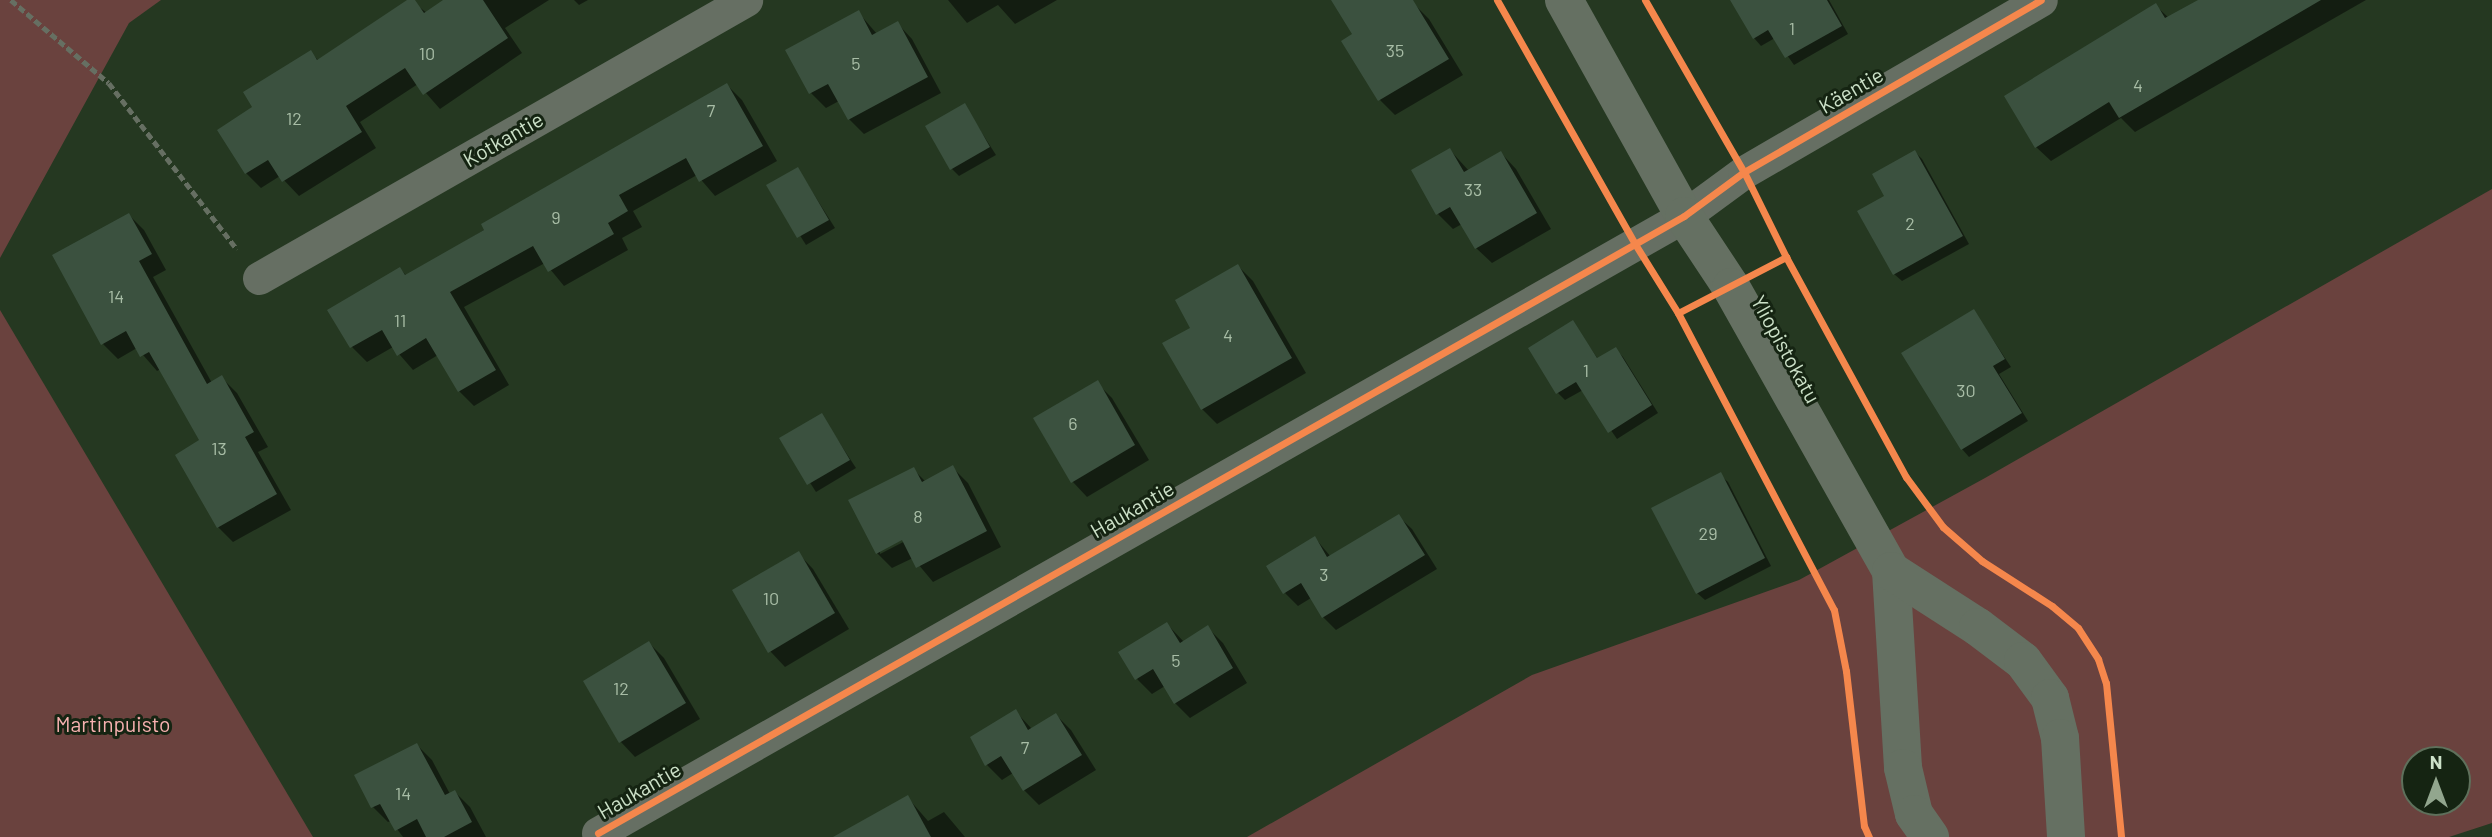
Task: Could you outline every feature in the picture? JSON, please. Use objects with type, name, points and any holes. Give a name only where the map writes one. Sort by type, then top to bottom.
[{"type":"street","name":"Kotkantie","points":[[259,278],[746,0]]},
{"type":"street","name":"Yliopistokatu","points":[[1564,0],[1684,216],[1731,287],[1891,571],[1903,768],[1914,814],[1930,837]]},
{"type":"street","name":"Käentie","points":[[1684,216],[1744,172],[2041,0]]},
{"type":"street","name":"Haukantie","points":[[598,833],[1684,216]]},
{"type":"street","name":"Yliopistokatu","points":[[1891,571],[1978,627],[2023,661],[2050,698],[2060,738],[2066,837]]},
{"type":"path","points":[[11,0],[109,83],[259,278]]},
{"type":"green space","points":[[0,0],[161,0],[129,23],[0,258]]},
{"type":"green space","points":[[2492,189],[2492,823],[2449,837],[1247,837],[1532,675],[1799,580],[1985,478]]},
{"type":"green space","name":"Martinpuisto","points":[[0,310],[313,837],[0,837]]},
{"type":"building","points":[[407,0],[415,0],[424,13],[443,0],[483,0],[508,38],[423,95],[405,68],[346,106],[362,132],[282,182],[268,160],[245,174],[217,130],[252,107],[243,92],[311,50],[317,60]]},
{"type":"building","points":[[1331,0],[1413,0],[1449,59],[1378,101],[1341,41],[1352,34]]},
{"type":"building","points":[[1730,0],[1827,0],[1842,26],[1785,58],[1768,30],[1753,39]]},
{"type":"building","points":[[2198,0],[2321,0],[2119,118],[2109,102],[2035,148],[2004,96],[2156,3],[2165,18]]},
{"type":"building","points":[[859,10],[872,35],[898,21],[928,77],[848,120],[828,84],[809,94],[785,50]]},
{"type":"building","points":[[727,83],[763,146],[699,182],[686,158],[619,195],[628,211],[608,223],[614,234],[548,272],[533,246],[450,292],[496,370],[458,392],[426,338],[397,356],[382,330],[350,348],[327,310],[400,267],[405,275],[484,230],[481,224]]},
{"type":"building","points":[[965,103],[990,147],[950,170],[925,126]]},
{"type":"building","points":[[1450,148],[1464,172],[1501,151],[1537,213],[1475,249],[1450,207],[1436,215],[1411,170]]},
{"type":"building","points":[[1915,150],[1963,236],[1893,275],[1857,211],[1884,196],[1872,174]]},
{"type":"building","points":[[798,167],[829,220],[797,238],[766,185]]},
{"type":"building","points":[[129,213],[152,254],[139,261],[207,384],[222,375],[254,432],[245,437],[277,494],[217,528],[175,455],[199,440],[149,352],[140,357],[126,331],[101,345],[52,255]]},
{"type":"building","points":[[1238,264],[1292,358],[1201,410],[1162,343],[1190,328],[1175,300]]},
{"type":"building","points":[[1974,309],[2005,359],[1993,366],[2022,413],[1961,450],[1901,353]]},
{"type":"building","points":[[1573,320],[1597,358],[1616,347],[1652,405],[1608,433],[1576,382],[1556,394],[1528,348]]},
{"type":"building","points":[[1098,380],[1135,445],[1071,483],[1033,418]]},
{"type":"building","points":[[822,413],[850,460],[807,485],[779,438]]},
{"type":"building","points":[[953,465],[987,531],[916,568],[902,540],[876,554],[848,500],[914,467],[922,482]]},
{"type":"building","points":[[1721,472],[1765,558],[1696,594],[1651,508]]},
{"type":"building","points":[[1399,514],[1425,555],[1322,618],[1301,583],[1283,594],[1266,566],[1315,536],[1327,557]]},
{"type":"building","points":[[799,551],[835,613],[768,653],[732,590]]},
{"type":"building","points":[[1167,622],[1180,643],[1208,625],[1233,668],[1174,704],[1153,669],[1135,680],[1118,652]]},
{"type":"building","points":[[649,641],[686,703],[619,743],[583,681]]},
{"type":"building","points":[[1016,709],[1028,730],[1056,713],[1082,755],[1023,791],[1001,756],[985,766],[970,737]]},
{"type":"building","points":[[417,743],[445,795],[455,790],[472,822],[444,837],[426,837],[417,819],[395,831],[380,804],[371,808],[354,775]]},
{"type":"building","points":[[908,795],[931,837],[833,837]]},
{"type":"cycle path","points":[[1497,0],[1635,244],[1678,313],[1834,610],[1846,671],[1864,826],[1869,837]]},
{"type":"cycle path","points":[[1645,0],[1744,172],[1786,257],[1906,477],[1943,527],[1982,561],[2052,606],[2078,628],[2098,659],[2106,683],[2121,837]]},
{"type":"cycle path","points":[[598,833],[1684,216],[1744,172],[2041,0]]},
{"type":"cycle path","points":[[1678,313],[1786,257]]}]
